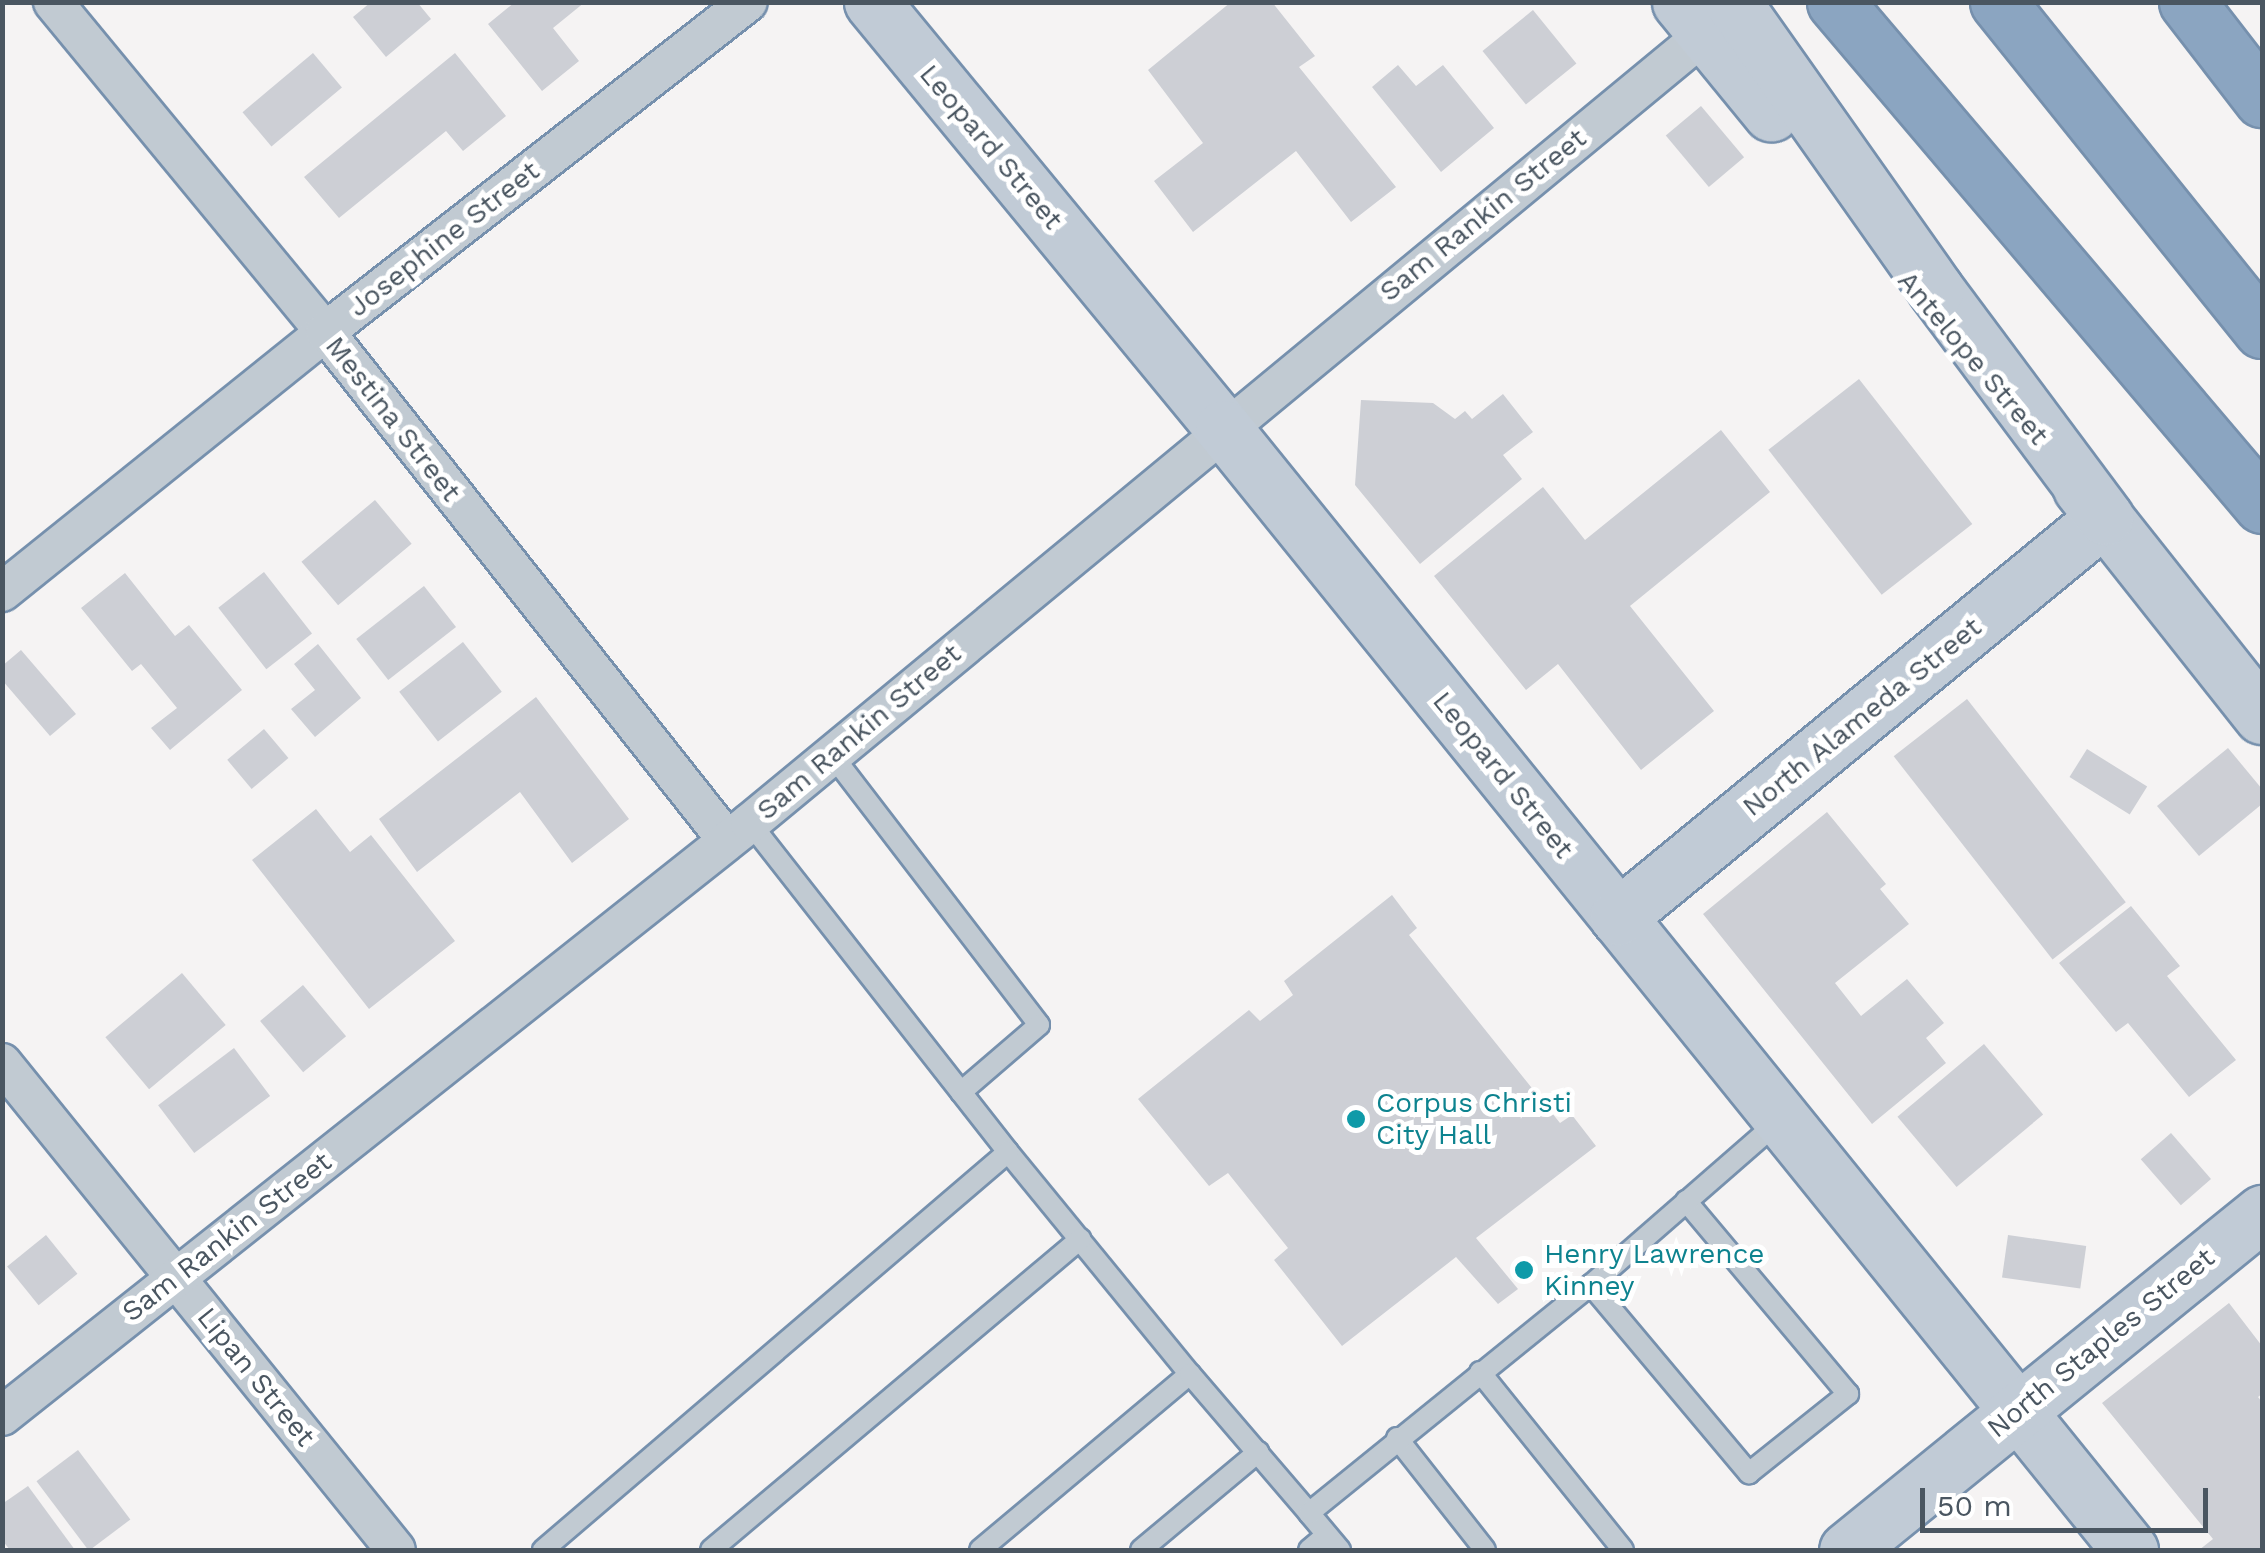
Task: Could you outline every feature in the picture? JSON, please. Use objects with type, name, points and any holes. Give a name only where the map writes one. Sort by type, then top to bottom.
[{"type":"highway","points":[[1835,2],[2262,505]]},
{"type":"highway","points":[[1968,2],[2105,137]]},
{"type":"highway","points":[[1998,2],[2262,330]]},
{"type":"highway","points":[[2187,2],[2262,100]]},
{"type":"main road","name":"Leopard Street","points":[[872,2],[1223,428],[1779,1121],[2130,1550]]},
{"type":"main road","name":"Antelope Street","points":[[1706,13],[2262,716]]},
{"type":"main road","name":"North Alameda Street","points":[[1618,917],[2105,517]]},
{"type":"main road","name":"North Staples Street","points":[[1848,1550],[2262,1213]]},
{"type":"street","name":"Mestina Street","points":[[53,2],[739,831]]},
{"type":"street","name":"Josephine Street","points":[[2,592],[325,332],[748,2]]},
{"type":"street","name":"Sam Rankin Street","points":[[2,1416],[832,755],[1223,428],[1706,13]]},
{"type":"street","name":"Lipan Street","points":[[2,1063],[396,1550]]},
{"type":"lane","points":[[832,755],[1039,1025],[961,1092]]},
{"type":"lane","points":[[739,831],[1334,1543],[1309,1550]]},
{"type":"lane","points":[[1309,1513],[1591,1284],[1779,1121]]},
{"type":"lane","points":[[543,1550],[1008,1152]]},
{"type":"lane","points":[[1591,1284],[1749,1473],[1848,1394],[1686,1201]]},
{"type":"lane","points":[[711,1550],[1080,1240]]},
{"type":"lane","points":[[1480,1372],[1623,1550]]},
{"type":"lane","points":[[980,1550],[1190,1374]]},
{"type":"lane","points":[[1397,1438],[1486,1550]]},
{"type":"lane","points":[[1141,1550],[1258,1452]]},
{"type":"building","points":[[371,2],[417,2],[431,19],[386,57],[353,17]]},
{"type":"building","points":[[515,2],[585,2],[553,28],[579,61],[542,91],[488,24]]},
{"type":"building","points":[[1231,2],[1272,2],[1315,56],[1299,67],[1396,187],[1351,222],[1296,151],[1193,232],[1154,181],[1203,143],[1148,70]]},
{"type":"building","points":[[1533,10],[1576,64],[1526,105],[1482,51]]},
{"type":"building","points":[[313,53],[342,87],[271,147],[243,112]]},
{"type":"building","points":[[455,53],[506,116],[463,151],[446,131],[339,218],[304,177]]},
{"type":"building","points":[[1398,65],[1416,86],[1443,65],[1494,128],[1441,172],[1372,87]]},
{"type":"building","points":[[1701,106],[1744,157],[1709,187],[1666,136]]},
{"type":"building","points":[[1859,379],[1972,524],[1882,595],[1768,450]]},
{"type":"building","points":[[1503,394],[1533,432],[1503,455],[1522,479],[1420,564],[1355,485],[1361,400],[1433,403],[1455,419],[1465,411],[1472,419]]},
{"type":"building","points":[[1721,430],[1770,492],[1630,606],[1714,711],[1641,770],[1558,664],[1526,690],[1434,576],[1543,487],[1585,540]]},
{"type":"building","points":[[375,500],[412,544],[338,605],[301,562]]},
{"type":"building","points":[[264,572],[312,633],[266,669],[218,608]]},
{"type":"building","points":[[125,573],[175,636],[189,625],[242,690],[170,750],[151,728],[177,708],[141,664],[132,671],[81,608]]},
{"type":"building","points":[[424,586],[456,627],[388,680],[356,639]]},
{"type":"building","points":[[463,642],[502,692],[438,742],[399,692]]},
{"type":"building","points":[[318,644],[361,698],[315,737],[291,709],[315,690],[294,664]]},
{"type":"building","points":[[21,650],[76,714],[50,736],[2,680],[2,666]]},
{"type":"building","points":[[536,697],[629,819],[572,863],[520,792],[417,872],[379,819]]},
{"type":"building","points":[[1967,699],[2126,902],[2053,960],[1894,756]]},
{"type":"building","points":[[264,729],[288,758],[252,789],[227,760]]},
{"type":"building","points":[[2228,748],[2262,789],[2262,804],[2199,856],[2157,806]]},
{"type":"building","points":[[2087,749],[2147,787],[2130,815],[2070,777]]},
{"type":"building","points":[[316,809],[350,852],[371,835],[455,941],[369,1009],[252,860]]},
{"type":"building","points":[[1827,812],[1886,884],[1880,889],[1909,924],[1835,983],[1861,1016],[1907,979],[1944,1023],[1926,1038],[1946,1063],[1872,1124],[1703,914]]},
{"type":"building","name":"Corpus Christi City Hall","points":[[1392,895],[1417,928],[1409,935],[1560,1123],[1572,1115],[1596,1146],[1476,1238],[1518,1289],[1498,1304],[1456,1257],[1342,1346],[1274,1260],[1288,1248],[1228,1173],[1209,1186],[1138,1099],[1249,1010],[1260,1021],[1293,995],[1284,981]]},
{"type":"building","points":[[2131,906],[2180,966],[2167,976],[2236,1060],[2189,1097],[2128,1023],[2116,1032],[2059,963]]},
{"type":"building","points":[[182,973],[226,1025],[149,1089],[105,1037]]},
{"type":"building","points":[[303,985],[346,1036],[303,1072],[260,1021]]},
{"type":"building","points":[[1984,1044],[2043,1114],[1957,1187],[1897,1117]]},
{"type":"building","points":[[234,1048],[270,1096],[194,1153],[158,1105]]},
{"type":"building","points":[[2171,1133],[2211,1179],[2181,1205],[2141,1159]]},
{"type":"building","points":[[46,1235],[77,1274],[39,1305],[7,1266]]},
{"type":"building","points":[[2008,1235],[2086,1246],[2080,1289],[2002,1278]]},
{"type":"building","points":[[2229,1303],[2262,1346],[2262,1394],[2258,1397],[2262,1402],[2262,1550],[2199,1550],[2213,1539],[2102,1403]]},
{"type":"building","points":[[78,1450],[130,1519],[88,1550],[36,1481]]},
{"type":"building","points":[[28,1486],[75,1550],[10,1550],[2,1540],[2,1504]]},
{"type":"place","name":"Corpus Christi City Hall","points":[[1356,1119]]},
{"type":"place","name":"Henry Lawrence Kinney","points":[[1524,1270]]}]
